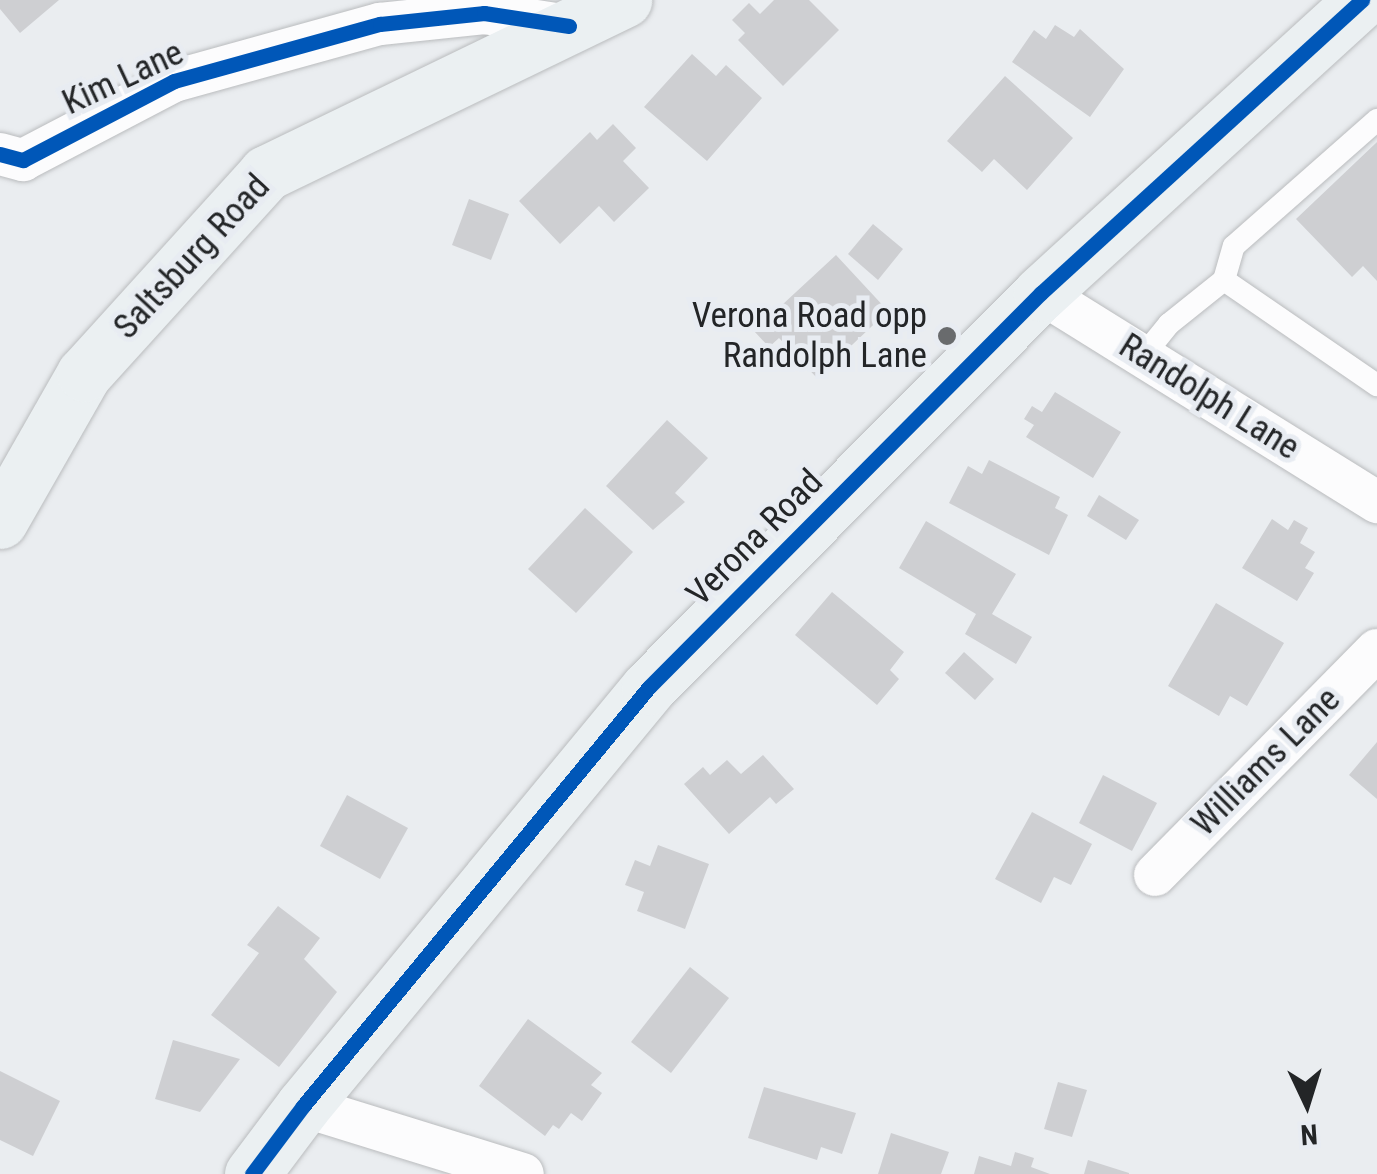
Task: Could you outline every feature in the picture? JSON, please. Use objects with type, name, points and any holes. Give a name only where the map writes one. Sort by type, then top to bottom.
[{"type":"street","name":"Saltsburg Road","points":[[0,521],[84,374],[266,172],[624,0]]},
{"type":"street","name":"Verona Road","points":[[252,1174],[303,1106],[649,687],[1041,293],[1362,0]]},
{"type":"street","name":"Kim Lane","points":[[0,154],[23,160],[174,80],[380,24],[484,14],[569,26]]},
{"type":"street","name":"Randolph Lane","points":[[1041,293],[1377,502]]},
{"type":"street","name":"Williams Lane","points":[[1155,875],[1377,650]]},
{"type":"street","points":[[303,1106],[523,1174]]},
{"type":"lane","points":[[1143,356],[1169,324],[1224,280],[1234,246],[1377,120]]},
{"type":"lane","points":[[1224,280],[1377,385]]},
{"type":"building","points":[[0,0],[59,0],[20,33],[0,9]]},
{"type":"building","points":[[774,0],[809,0],[839,30],[783,86],[738,40],[745,33],[732,20],[749,3],[760,14]]},
{"type":"building","points":[[1055,25],[1074,37],[1080,29],[1124,69],[1090,117],[1012,62],[1034,30],[1046,39]]},
{"type":"building","points":[[692,54],[716,76],[726,65],[762,98],[707,161],[644,107]]},
{"type":"building","points":[[1005,76],[1073,138],[1027,190],[994,159],[982,172],[947,141]]},
{"type":"building","points":[[613,124],[636,148],[623,161],[649,188],[614,222],[599,206],[560,244],[519,201],[590,132],[597,140]]},
{"type":"building","points":[[1377,142],[1377,281],[1363,266],[1352,277],[1296,219]]},
{"type":"building","points":[[469,199],[509,214],[491,260],[452,245]]},
{"type":"building","points":[[873,224],[903,249],[878,280],[848,254]]},
{"type":"building","points":[[836,255],[888,311],[817,378],[779,338],[769,347],[754,331]]},
{"type":"building","points":[[1055,392],[1121,432],[1093,478],[1026,437],[1034,425],[1024,419],[1032,406],[1042,412]]},
{"type":"building","points":[[667,420],[708,458],[675,493],[685,502],[653,530],[606,486]]},
{"type":"building","points":[[989,460],[1060,497],[1055,508],[1068,515],[1049,555],[949,503],[968,466],[982,474]]},
{"type":"building","points":[[1099,495],[1139,520],[1126,540],[1087,516]]},
{"type":"building","points":[[585,508],[633,552],[576,613],[528,569]]},
{"type":"building","points":[[1272,519],[1288,530],[1294,520],[1308,528],[1300,543],[1315,552],[1305,568],[1314,573],[1297,601],[1242,568]]},
{"type":"building","points":[[926,521],[1016,574],[992,614],[1032,637],[1016,664],[965,634],[976,614],[899,568]]},
{"type":"building","points":[[832,592],[904,652],[890,670],[899,679],[877,705],[795,635]]},
{"type":"building","points":[[1216,603],[1284,643],[1247,706],[1230,696],[1219,716],[1168,686]]},
{"type":"building","points":[[964,652],[994,679],[975,700],[945,673]]},
{"type":"building","points":[[1377,742],[1377,799],[1349,775]]},
{"type":"building","points":[[763,755],[794,789],[776,804],[770,797],[729,834],[684,784],[703,767],[710,775],[727,760],[741,774]]},
{"type":"building","points":[[1103,775],[1157,803],[1132,851],[1079,823]]},
{"type":"building","points":[[347,795],[408,828],[380,879],[320,846]]},
{"type":"building","points":[[1032,812],[1092,844],[1071,885],[1054,877],[1041,903],[995,879]]},
{"type":"building","points":[[658,845],[709,864],[685,929],[637,911],[644,892],[625,885],[635,860],[650,866]]},
{"type":"building","points":[[278,906],[320,938],[304,959],[337,992],[279,1067],[211,1015],[259,953],[247,945]]},
{"type":"building","points":[[690,967],[729,998],[671,1073],[631,1042]]},
{"type":"building","points":[[528,1019],[602,1073],[591,1085],[602,1093],[582,1121],[571,1113],[559,1129],[553,1125],[545,1136],[479,1086]]},
{"type":"building","points":[[173,1040],[240,1059],[200,1112],[155,1099]]},
{"type":"building","points":[[0,1071],[60,1101],[33,1156],[0,1140]]},
{"type":"building","points":[[1058,1082],[1087,1090],[1072,1137],[1044,1129]]},
{"type":"building","points":[[764,1087],[856,1113],[842,1154],[821,1147],[817,1160],[748,1138]]},
{"type":"building","points":[[891,1133],[949,1152],[941,1174],[878,1174]]},
{"type":"building","points":[[1015,1152],[1034,1158],[1031,1167],[1050,1174],[974,1174],[979,1156],[1011,1166]]},
{"type":"building","points":[[1088,1160],[1129,1173],[1129,1174],[1084,1174]]},
{"type":"cycle path","points":[[252,1174],[303,1106],[649,687],[1041,293],[1362,0]]},
{"type":"cycle path","points":[[0,154],[23,160],[174,81],[380,24],[484,13],[569,26]]},
{"type":"place","name":"Verona Road opp Randolph Lane","points":[[947,336]]}]
